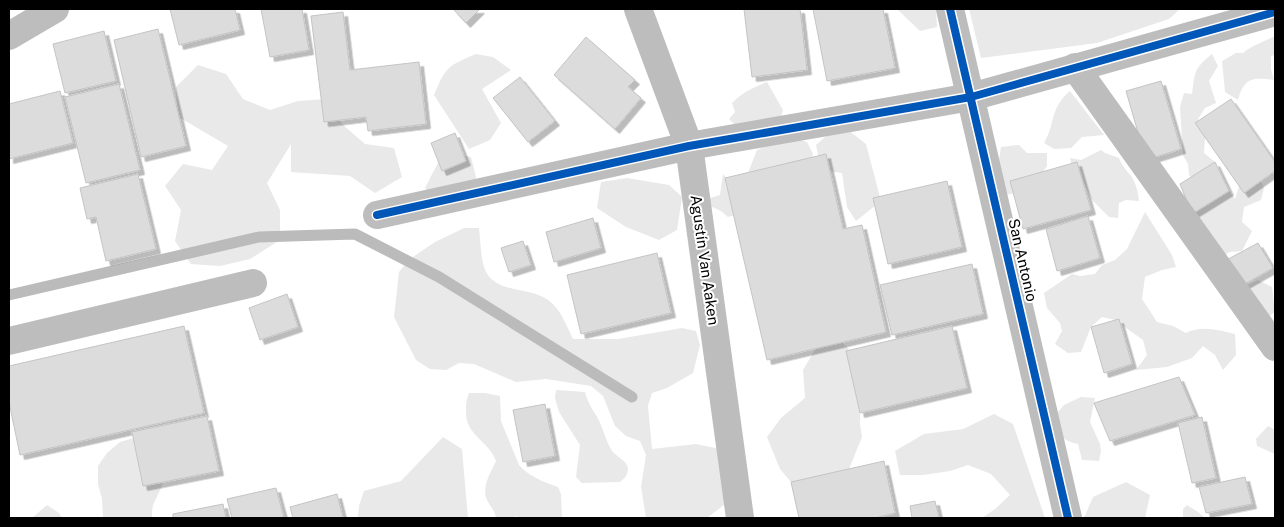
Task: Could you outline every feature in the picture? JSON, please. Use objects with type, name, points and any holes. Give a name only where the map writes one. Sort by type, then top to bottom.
[{"type":"street","points":[[9,36],[55,9]]},
{"type":"street","name":"Agustín Van Aaken","points":[[638,9],[689,146],[740,518]]},
{"type":"street","name":"San Antonio","points":[[950,9],[1068,518]]},
{"type":"street","points":[[377,215],[689,146],[971,97],[1275,12]]},
{"type":"street","points":[[1075,67],[1275,347]]},
{"type":"street","points":[[9,341],[253,284]]},
{"type":"shaded area","points":[[897,9],[936,9],[937,27],[920,31]]},
{"type":"shaded area","points":[[969,9],[1180,9],[1169,19],[1097,43],[981,58]]},
{"type":"shaded area","points":[[1275,36],[1275,55],[1271,56],[1271,69],[1274,80],[1255,79],[1246,83],[1238,100],[1225,92],[1222,61],[1236,53],[1243,53]]},
{"type":"shaded area","points":[[476,54],[493,57],[511,70],[482,89],[501,123],[490,140],[469,149],[434,95],[445,72],[449,68],[459,61]]},
{"type":"shaded area","points":[[1212,54],[1218,66],[1209,81],[1216,103],[1205,108],[1198,119],[1205,137],[1204,153],[1215,162],[1205,177],[1196,181],[1189,175],[1188,164],[1183,155],[1180,107],[1184,93],[1192,94],[1196,71]]},
{"type":"shaded area","points":[[198,65],[226,74],[243,99],[270,110],[298,101],[326,99],[342,124],[365,144],[394,148],[402,177],[375,193],[350,176],[291,172],[291,144],[267,183],[280,210],[280,240],[250,259],[220,266],[191,264],[175,241],[181,210],[165,186],[183,164],[212,170],[228,146],[177,116],[176,87]]},
{"type":"shaded area","points":[[767,82],[783,110],[779,124],[741,131],[729,119],[735,112],[732,103],[749,90]]},
{"type":"shaded area","points":[[1070,91],[1104,135],[1082,137],[1071,148],[1054,149],[1044,143],[1059,104]]},
{"type":"shaded area","points":[[840,124],[866,144],[881,201],[856,221],[847,207],[842,173],[821,170],[816,145]]},
{"type":"shaded area","points":[[790,137],[807,142],[813,154],[809,177],[748,173],[757,150]]},
{"type":"shaded area","points":[[1019,145],[1027,153],[1047,153],[1047,166],[1040,176],[1019,193],[1002,195],[999,160],[1001,147]]},
{"type":"shaded area","points":[[1101,150],[1119,158],[1133,179],[1137,191],[1139,201],[1126,200],[1119,203],[1118,218],[1109,217],[1092,200],[1084,184],[1075,182],[1070,158],[1081,160]]},
{"type":"shaded area","points":[[444,151],[471,157],[480,193],[442,209],[425,188]]},
{"type":"shaded area","points":[[1257,173],[1264,188],[1261,200],[1244,207],[1242,222],[1252,231],[1242,251],[1230,252],[1217,258],[1204,251],[1194,209],[1229,191],[1235,199],[1242,177]]},
{"type":"shaded area","points":[[723,174],[740,194],[746,212],[728,217],[710,206],[710,198],[720,195]]},
{"type":"shaded area","points":[[627,178],[669,185],[682,197],[677,230],[659,240],[626,227],[597,208],[601,182]]},
{"type":"shaded area","points":[[1145,212],[1172,255],[1176,267],[1145,277],[1142,299],[1157,322],[1173,326],[1186,333],[1204,329],[1235,334],[1236,355],[1223,370],[1215,355],[1203,346],[1192,358],[1167,367],[1136,370],[1147,355],[1143,340],[1115,320],[1102,317],[1091,327],[1081,352],[1068,353],[1055,344],[1062,331],[1060,323],[1047,308],[1044,293],[1072,274],[1080,276],[1095,274],[1102,265],[1115,260],[1127,249]]},
{"type":"shaded area","points":[[464,228],[479,228],[483,262],[489,277],[506,287],[542,296],[548,300],[560,313],[573,339],[618,339],[682,328],[696,331],[700,345],[693,373],[667,388],[652,393],[648,406],[652,449],[696,444],[725,450],[729,501],[707,518],[646,518],[641,487],[646,455],[640,441],[626,436],[615,426],[603,396],[591,386],[546,379],[516,382],[474,364],[459,363],[446,370],[430,369],[416,360],[394,317],[399,272],[410,259],[435,242]]},
{"type":"shaded area","points":[[1258,280],[1272,287],[1275,312],[1269,316],[1246,286]]},
{"type":"shaded area","points":[[837,337],[857,358],[861,367],[860,424],[862,437],[849,469],[815,488],[791,482],[780,469],[767,437],[781,418],[805,398],[803,370],[816,348]]},
{"type":"shaded area","points":[[556,390],[585,392],[610,448],[627,465],[627,474],[620,482],[582,483],[576,477],[580,445],[559,412],[555,398]]},
{"type":"shaded area","points":[[469,393],[485,393],[500,396],[501,421],[519,465],[537,478],[558,487],[561,494],[562,518],[522,518],[515,516],[514,518],[496,518],[485,495],[485,490],[487,480],[496,461],[493,454],[474,433],[467,420],[466,405]]},
{"type":"shaded area","points":[[1081,397],[1095,398],[1090,422],[1100,444],[1099,461],[1082,460],[1078,444],[1064,438],[1058,432],[1055,423],[1054,417],[1064,405]]},
{"type":"shaded area","points":[[994,414],[1013,424],[1045,518],[982,518],[1010,495],[991,474],[968,465],[950,471],[923,475],[900,475],[895,451],[924,434],[963,429]]},
{"type":"shaded area","points":[[1268,426],[1275,430],[1275,454],[1257,446],[1256,439]]},
{"type":"shaded area","points":[[443,437],[462,449],[468,518],[358,518],[359,506],[364,491],[401,481]]},
{"type":"shaded area","points":[[134,438],[154,461],[161,474],[161,488],[153,506],[152,518],[103,518],[102,499],[98,484],[98,466],[107,453],[120,442]]},
{"type":"shaded area","points":[[1126,482],[1150,495],[1145,518],[1084,518],[1093,497]]},
{"type":"shaded area","points":[[47,505],[59,513],[62,518],[32,518]]},
{"type":"shaded area","points":[[1187,505],[1205,518],[1183,518],[1183,509]]},
{"type":"building","points":[[170,9],[235,9],[240,30],[179,45]]},
{"type":"building","points":[[261,9],[302,9],[309,50],[270,57]]},
{"type":"building","points":[[453,9],[480,9],[466,23]]},
{"type":"building","points":[[744,9],[800,9],[807,70],[752,77]]},
{"type":"building","points":[[813,9],[883,9],[895,68],[827,81]]},
{"type":"building","points":[[343,12],[350,70],[419,62],[426,124],[368,131],[366,117],[324,122],[311,16]]},
{"type":"building","points":[[158,29],[186,146],[141,157],[114,40]]},
{"type":"building","points":[[104,31],[116,81],[65,93],[53,44]]},
{"type":"building","points":[[586,37],[635,80],[628,87],[641,98],[615,129],[554,75]]},
{"type":"building","points":[[520,77],[555,121],[528,142],[493,98]]},
{"type":"building","points":[[1161,81],[1181,149],[1146,160],[1126,91]]},
{"type":"building","points":[[119,84],[140,170],[86,183],[65,97]]},
{"type":"building","points":[[60,91],[73,143],[9,159],[9,104]]},
{"type":"building","points":[[1231,99],[1275,162],[1275,171],[1244,193],[1195,123]]},
{"type":"building","points":[[455,133],[466,161],[442,171],[431,143]]},
{"type":"building","points":[[826,154],[843,229],[862,225],[886,332],[767,360],[725,178]]},
{"type":"building","points":[[1077,162],[1091,210],[1023,229],[1010,181]]},
{"type":"building","points":[[1215,162],[1229,191],[1192,214],[1180,184]]},
{"type":"building","points":[[138,174],[156,249],[106,261],[96,217],[87,219],[80,188]]},
{"type":"building","points":[[947,181],[962,247],[888,264],[873,198]]},
{"type":"building","points":[[1088,216],[1100,258],[1057,271],[1046,229]]},
{"type":"building","points":[[593,218],[601,248],[554,262],[546,232]]},
{"type":"building","points":[[523,241],[531,265],[509,272],[501,248]]},
{"type":"building","points":[[1258,243],[1273,268],[1236,289],[1221,263]]},
{"type":"building","points":[[657,253],[671,313],[581,334],[567,275]]},
{"type":"building","points":[[972,264],[983,314],[892,335],[880,285]]},
{"type":"building","points":[[287,294],[298,327],[260,340],[249,308]]},
{"type":"building","points":[[1119,319],[1132,364],[1104,373],[1091,327]]},
{"type":"building","points":[[184,326],[204,413],[20,455],[9,402],[9,366]]},
{"type":"building","points":[[952,326],[967,388],[860,413],[846,351]]},
{"type":"building","points":[[1179,377],[1195,415],[1110,441],[1094,403]]},
{"type":"building","points":[[545,404],[555,456],[523,462],[513,410]]},
{"type":"building","points":[[207,416],[219,471],[143,486],[132,432]]},
{"type":"building","points":[[1202,417],[1216,478],[1192,483],[1178,423]]},
{"type":"building","points":[[884,461],[895,513],[875,518],[799,518],[791,482]]},
{"type":"building","points":[[1245,477],[1252,504],[1206,513],[1199,487]]},
{"type":"building","points":[[276,488],[284,518],[232,518],[227,499]]},
{"type":"building","points":[[337,494],[343,518],[293,518],[290,507]]},
{"type":"building","points":[[935,501],[939,518],[912,518],[910,506]]},
{"type":"building","points":[[223,504],[226,518],[173,518],[173,514]]},
{"type":"waterway","points":[[9,295],[259,237],[355,234],[439,277],[632,397]]},
{"type":"cycle path","points":[[950,9],[1068,518]]},
{"type":"cycle path","points":[[377,215],[689,146],[971,97],[1275,12]]}]
